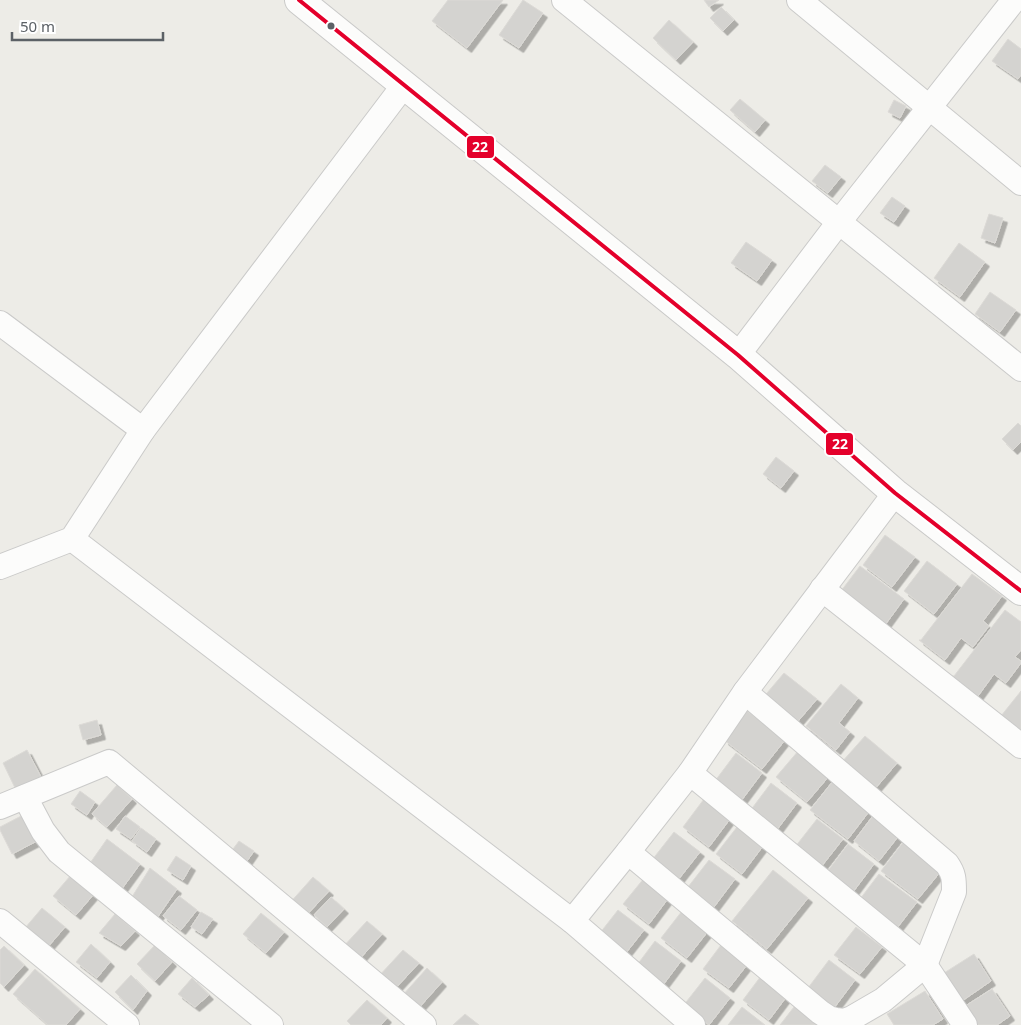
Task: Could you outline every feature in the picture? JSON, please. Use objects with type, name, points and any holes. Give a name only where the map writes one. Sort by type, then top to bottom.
[{"type":"street","points":[[299,0],[738,355],[895,492],[1021,591]]},
{"type":"street","points":[[564,0],[1021,369]]},
{"type":"street","points":[[738,355],[839,222],[1014,0]]},
{"type":"street","points":[[811,4],[929,107],[1021,183]]},
{"type":"street","points":[[0,567],[72,539],[143,430],[404,85]]},
{"type":"street","points":[[0,323],[143,430]]},
{"type":"street","points":[[572,921],[690,773],[745,692],[895,492]]},
{"type":"street","points":[[72,539],[572,921],[693,1025]]},
{"type":"street","points":[[822,589],[1021,746]]},
{"type":"street","points":[[628,852],[829,1018],[844,1021],[852,1018],[883,1000],[925,965],[954,892],[952,871],[947,864],[745,692]]},
{"type":"street","points":[[0,807],[109,762],[424,1025]]},
{"type":"street","points":[[690,773],[925,965],[965,1025]]},
{"type":"street","points":[[25,797],[42,832],[60,852],[271,1025]]},
{"type":"street","points":[[0,921],[128,1025]]},
{"type":"building","points":[[448,0],[503,0],[467,48],[432,21]]},
{"type":"building","points":[[523,0],[543,13],[519,48],[499,35]]},
{"type":"building","points":[[704,0],[719,0],[709,7]]},
{"type":"building","points":[[721,7],[734,20],[723,31],[710,18]]},
{"type":"building","points":[[669,20],[693,42],[676,60],[653,38]]},
{"type":"building","points":[[1008,39],[1021,49],[1021,75],[1018,79],[992,61]]},
{"type":"building","points":[[740,99],[765,120],[755,132],[730,110]]},
{"type":"building","points":[[894,100],[906,106],[900,118],[888,112]]},
{"type":"building","points":[[825,165],[841,177],[828,193],[812,181]]},
{"type":"building","points":[[892,197],[905,206],[894,222],[880,213]]},
{"type":"building","points":[[989,214],[1003,218],[995,243],[981,238]]},
{"type":"building","points":[[746,242],[772,260],[757,281],[731,263]]},
{"type":"building","points":[[959,243],[985,262],[960,297],[934,278]]},
{"type":"building","points":[[990,292],[1016,310],[1000,332],[975,314]]},
{"type":"building","points":[[1018,423],[1021,426],[1021,442],[1013,450],[1002,439]]},
{"type":"building","points":[[776,457],[794,471],[781,488],[763,474]]},
{"type":"building","points":[[885,535],[915,557],[892,587],[863,565]]},
{"type":"building","points":[[927,561],[957,584],[934,614],[904,591]]},
{"type":"building","points":[[860,566],[904,599],[885,625],[841,591]]},
{"type":"building","points":[[972,574],[1002,596],[983,621],[989,626],[973,647],[961,638],[945,660],[919,640],[921,640]]},
{"type":"building","points":[[1005,610],[1021,622],[1021,650],[1015,657],[1021,663],[1006,683],[994,674],[978,696],[952,676],[954,676]]},
{"type":"building","points":[[784,673],[817,699],[793,727],[761,700]]},
{"type":"building","points":[[841,684],[858,698],[839,723],[850,732],[836,750],[806,726]]},
{"type":"building","points":[[1021,691],[1021,732],[1001,716]]},
{"type":"building","points":[[747,711],[785,740],[762,769],[724,740]]},
{"type":"building","points":[[97,720],[101,735],[83,740],[79,725]]},
{"type":"building","points":[[865,736],[897,763],[874,790],[841,763]]},
{"type":"building","points":[[27,750],[41,777],[16,790],[3,763]]},
{"type":"building","points":[[799,750],[830,775],[807,802],[776,777]]},
{"type":"building","points":[[736,753],[762,773],[741,801],[715,781]]},
{"type":"building","points":[[833,781],[871,809],[848,839],[810,810]]},
{"type":"building","points":[[771,783],[797,803],[776,831],[750,811]]},
{"type":"building","points":[[117,785],[132,799],[107,827],[92,814]]},
{"type":"building","points":[[80,791],[95,802],[87,815],[71,804]]},
{"type":"building","points":[[704,799],[730,819],[709,847],[683,827]]},
{"type":"building","points":[[875,813],[901,833],[879,861],[854,841]]},
{"type":"building","points":[[23,815],[37,841],[12,854],[0,827]]},
{"type":"building","points":[[125,816],[140,827],[131,839],[116,829]]},
{"type":"building","points":[[817,819],[843,839],[821,867],[795,847]]},
{"type":"building","points":[[737,827],[763,846],[742,874],[716,854]]},
{"type":"building","points":[[141,828],[156,839],[147,852],[132,841]]},
{"type":"building","points":[[674,832],[700,852],[678,880],[652,860]]},
{"type":"building","points":[[107,839],[140,864],[121,890],[88,866]]},
{"type":"building","points":[[239,841],[254,851],[245,864],[230,853]]},
{"type":"building","points":[[904,841],[941,871],[918,899],[881,871]]},
{"type":"building","points":[[848,844],[874,864],[853,892],[827,872]]},
{"type":"building","points":[[176,856],[191,866],[183,880],[167,870]]},
{"type":"building","points":[[709,860],[735,879],[714,907],[688,887]]},
{"type":"building","points":[[150,868],[177,889],[157,918],[130,900]]},
{"type":"building","points":[[773,870],[808,898],[767,949],[732,921]]},
{"type":"building","points":[[879,874],[917,902],[894,932],[857,903]]},
{"type":"building","points":[[71,875],[94,894],[76,915],[53,896]]},
{"type":"building","points":[[313,877],[329,891],[303,919],[288,905]]},
{"type":"building","points":[[645,877],[670,896],[649,924],[623,904]]},
{"type":"building","points":[[179,896],[197,910],[181,930],[163,916]]},
{"type":"building","points":[[331,897],[344,909],[327,927],[314,915]]},
{"type":"building","points":[[42,908],[65,927],[47,948],[25,928]]},
{"type":"building","points":[[618,910],[644,930],[622,958],[596,938]]},
{"type":"building","points":[[682,911],[709,930],[687,958],[661,938]]},
{"type":"building","points":[[201,912],[213,919],[202,934],[191,927]]},
{"type":"building","points":[[261,913],[284,932],[266,953],[243,934]]},
{"type":"building","points":[[115,914],[135,931],[121,946],[99,933]]},
{"type":"building","points":[[367,921],[382,934],[357,962],[342,948]]},
{"type":"building","points":[[856,927],[882,947],[860,974],[834,955]]},
{"type":"building","points":[[655,941],[681,961],[660,989],[634,969]]},
{"type":"building","points":[[724,941],[750,961],[729,988],[703,969]]},
{"type":"building","points":[[91,944],[110,962],[97,978],[76,962]]},
{"type":"building","points":[[155,945],[172,962],[155,981],[137,964]]},
{"type":"building","points":[[4,946],[24,965],[4,987],[0,983],[0,950]]},
{"type":"building","points":[[403,950],[419,963],[393,991],[378,977]]},
{"type":"building","points":[[974,954],[991,981],[962,1001],[944,973]]},
{"type":"building","points":[[829,960],[855,980],[834,1008],[808,988]]},
{"type":"building","points":[[427,968],[442,982],[417,1010],[402,996]]},
{"type":"building","points":[[35,969],[80,1009],[66,1025],[48,1025],[13,994]]},
{"type":"building","points":[[764,972],[790,992],[769,1020],[743,1000]]},
{"type":"building","points":[[131,975],[147,991],[133,1010],[115,992]]},
{"type":"building","points":[[192,978],[209,995],[195,1007],[178,994]]},
{"type":"building","points":[[705,978],[730,998],[709,1025],[683,1006]]},
{"type":"building","points":[[992,989],[1010,1016],[997,1025],[973,1025],[962,1008]]},
{"type":"building","points":[[925,991],[943,1019],[933,1025],[894,1025],[887,1014]]},
{"type":"building","points":[[367,1000],[387,1018],[381,1025],[351,1025],[347,1021]]},
{"type":"building","points":[[797,1003],[821,1025],[780,1025]]},
{"type":"building","points":[[742,1007],[765,1025],[728,1025]]},
{"type":"building","points":[[465,1014],[479,1025],[453,1025]]},
{"type":"transit line","name":"22","points":[[299,0],[738,355],[895,493],[1021,591]]}]
